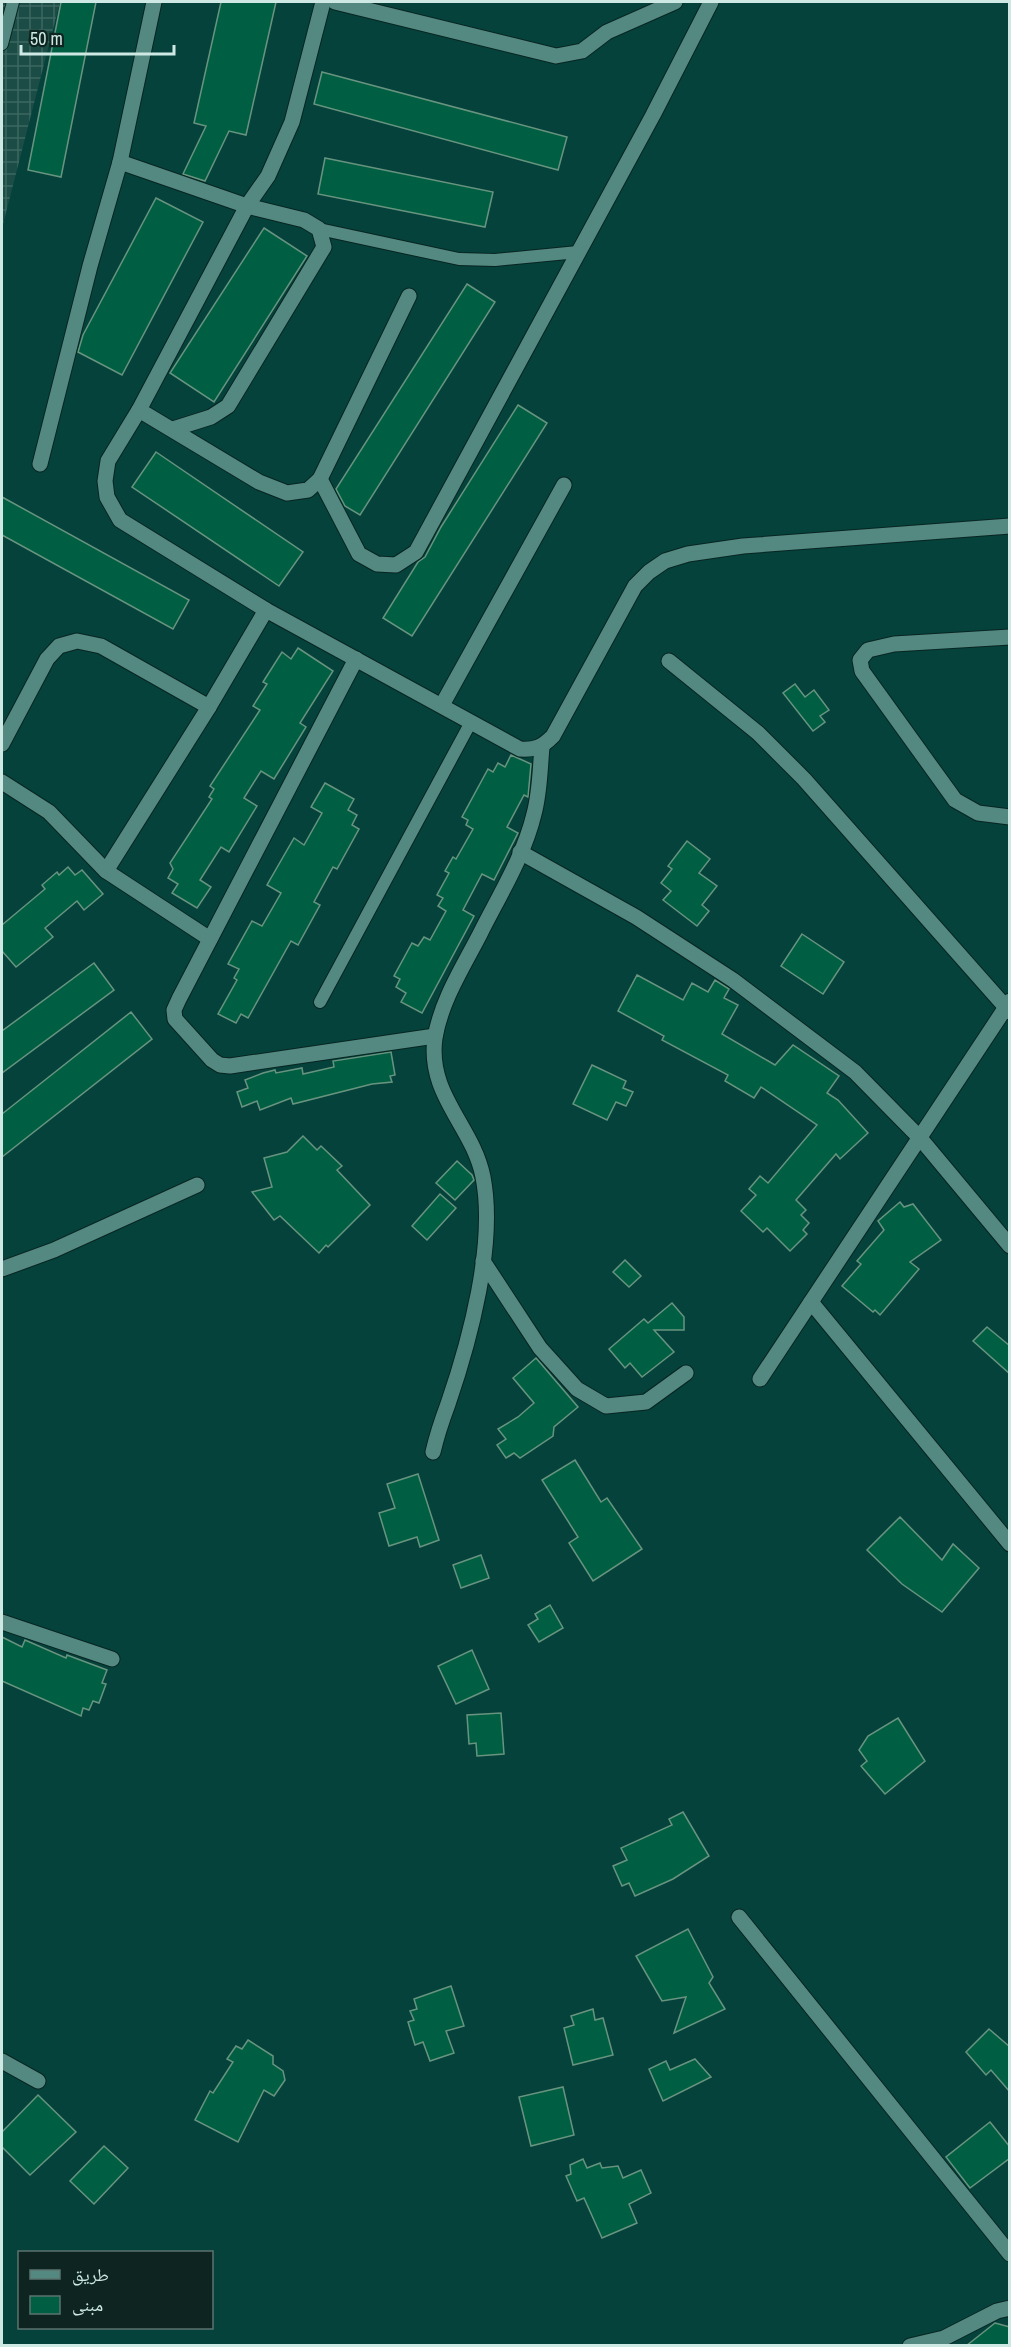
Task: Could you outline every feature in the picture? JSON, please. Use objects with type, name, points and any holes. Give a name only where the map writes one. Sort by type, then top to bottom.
[{"type":"street","points":[[40,464],[90,266],[120,162],[154,2]]},
{"type":"street","points":[[323,2],[292,122],[268,176],[247,207],[139,410],[108,462],[105,482],[107,497],[120,520],[266,610],[520,749],[532,750],[542,747],[553,736],[635,586],[665,561],[688,554],[743,546],[1010,526]]},
{"type":"street","points":[[335,2],[556,56],[582,51],[608,32],[675,2]]},
{"type":"street","points":[[320,479],[359,554],[377,564],[396,565],[416,552],[653,115],[711,2]]},
{"type":"street","points":[[120,162],[247,207],[304,220],[319,229],[324,247],[228,406],[211,417],[173,429]]},
{"type":"street","points":[[139,410],[260,482],[287,493],[308,490],[320,479],[409,296]]},
{"type":"street","points":[[442,705],[564,485]]},
{"type":"street","points":[[106,871],[209,707],[266,610]]},
{"type":"street","points":[[1010,637],[894,644],[868,650],[860,660],[862,671],[955,800],[978,813],[1010,817]]},
{"type":"street","points":[[2,744],[47,659],[59,646],[77,641],[101,646],[209,707]]},
{"type":"street","points":[[356,659],[174,1010],[175,1019],[212,1060],[220,1065],[230,1066],[435,1036]]},
{"type":"street","points":[[669,661],[758,734],[804,779],[1008,1007],[760,1378]]},
{"type":"street","points":[[433,1452],[464,1351],[483,1261],[487,1220],[483,1177],[470,1140],[444,1096],[435,1071],[435,1036],[449,994],[520,852],[534,815],[542,747]]},
{"type":"street","points":[[2,782],[49,812],[106,871],[210,939]]},
{"type":"street","points":[[520,852],[636,917],[733,980],[855,1072],[920,1138],[1010,1246]]},
{"type":"street","points":[[2,1269],[54,1250],[196,1185]]},
{"type":"street","points":[[483,1261],[540,1348],[577,1389],[606,1406],[646,1402],[686,1373]]},
{"type":"street","points":[[811,1302],[1010,1544]]},
{"type":"street","points":[[2,1622],[112,1659]]},
{"type":"street","points":[[739,1917],[1010,2254]]},
{"type":"street","points":[[2,2061],[38,2081]]},
{"type":"street","points":[[910,2346],[944,2338],[997,2311],[1010,2308]]},
{"type":"lane","points":[[2,44],[13,2]]},
{"type":"lane","points":[[319,229],[459,259],[495,260],[578,252]]},
{"type":"lane","points":[[320,1002],[471,722]]},
{"type":"shaded area","points":[[2,2],[60,2],[2,228]]},
{"type":"building","points":[[61,2],[96,2],[61,177],[28,170]]},
{"type":"building","points":[[221,2],[276,2],[246,135],[229,131],[205,181],[183,174],[206,126],[194,123]]},
{"type":"building","points":[[322,72],[567,137],[558,170],[314,104]]},
{"type":"building","points":[[325,158],[493,192],[485,227],[318,194]]},
{"type":"building","points":[[156,198],[203,222],[122,375],[78,352],[83,335]]},
{"type":"building","points":[[264,228],[307,256],[214,402],[170,373]]},
{"type":"building","points":[[467,284],[495,302],[360,515],[345,506],[336,489]]},
{"type":"building","points":[[518,405],[547,423],[412,636],[383,618],[418,562],[425,557],[441,527]]},
{"type":"building","points":[[156,452],[303,552],[279,586],[132,487]]},
{"type":"building","points":[[2,497],[189,600],[173,629],[2,535]]},
{"type":"building","points":[[298,648],[333,671],[300,723],[306,727],[274,779],[261,771],[244,798],[257,806],[229,852],[221,847],[200,880],[211,887],[197,908],[172,893],[178,884],[168,878],[173,869],[170,863],[212,799],[209,797],[214,789],[210,786],[260,710],[253,706],[267,684],[263,682],[282,652],[291,659]]},
{"type":"building","points":[[795,684],[805,697],[814,690],[829,710],[820,716],[825,722],[813,731],[783,693]]},
{"type":"building","points":[[511,755],[531,764],[528,797],[524,795],[507,827],[518,833],[494,880],[482,874],[463,910],[474,916],[422,1013],[401,1002],[406,993],[396,987],[400,979],[394,976],[412,943],[418,946],[424,937],[430,940],[446,911],[438,906],[443,898],[437,895],[449,873],[445,871],[453,857],[456,859],[473,829],[466,825],[468,820],[462,817],[488,769],[493,772],[498,763],[505,767]]},
{"type":"building","points":[[325,783],[354,799],[348,810],[357,815],[352,825],[359,829],[337,869],[333,867],[314,902],[320,905],[298,945],[291,941],[248,1018],[241,1014],[236,1023],[218,1014],[237,980],[234,978],[239,969],[228,964],[252,921],[262,926],[281,893],[267,885],[294,838],[304,845],[322,813],[311,807]]},
{"type":"building","points":[[687,841],[710,859],[699,873],[717,886],[702,905],[709,911],[697,926],[663,900],[671,891],[661,883],[672,869],[668,866]]},
{"type":"building","points":[[68,867],[75,875],[82,870],[103,894],[84,910],[77,901],[45,928],[53,937],[16,967],[2,951],[2,925],[45,889],[42,885],[57,872],[59,875]]},
{"type":"building","points":[[802,934],[844,962],[823,994],[781,966]]},
{"type":"building","points":[[94,963],[114,990],[2,1073],[2,1031]]},
{"type":"building","points":[[637,975],[683,1000],[692,983],[708,992],[715,980],[729,989],[724,998],[738,1005],[722,1034],[775,1065],[793,1045],[839,1076],[827,1093],[838,1100],[868,1133],[840,1159],[836,1154],[796,1200],[806,1210],[801,1215],[809,1223],[803,1230],[807,1234],[790,1251],[767,1228],[763,1232],[741,1211],[756,1195],[749,1189],[760,1176],[768,1183],[817,1125],[761,1087],[754,1098],[725,1081],[728,1075],[662,1040],[664,1036],[618,1011]]},
{"type":"building","points":[[131,1012],[152,1039],[2,1157],[2,1114]]},
{"type":"building","points":[[391,1052],[395,1075],[390,1076],[392,1082],[372,1084],[293,1104],[291,1098],[260,1110],[257,1101],[242,1107],[237,1092],[248,1088],[245,1080],[263,1073],[302,1068],[303,1074],[334,1067],[333,1061]]},
{"type":"building","points":[[592,1065],[626,1081],[623,1088],[633,1092],[626,1106],[616,1102],[607,1120],[573,1104]]},
{"type":"building","points":[[303,1136],[317,1150],[321,1146],[342,1166],[337,1170],[370,1205],[319,1253],[280,1216],[274,1220],[252,1192],[272,1187],[264,1158],[287,1152]]},
{"type":"building","points":[[457,1161],[472,1175],[474,1180],[455,1200],[436,1183]]},
{"type":"building","points":[[440,1194],[456,1208],[427,1240],[412,1226]]},
{"type":"building","points":[[900,1202],[904,1207],[913,1204],[941,1240],[910,1262],[919,1269],[880,1315],[875,1310],[873,1312],[842,1286],[861,1264],[857,1261],[884,1230],[878,1221]]},
{"type":"building","points":[[625,1260],[641,1276],[629,1287],[613,1272]]},
{"type":"building","points":[[672,1303],[684,1317],[684,1330],[654,1330],[674,1352],[642,1377],[630,1363],[625,1368],[609,1349],[644,1319],[648,1323]]},
{"type":"building","points":[[987,1327],[1010,1346],[1010,1374],[973,1341]]},
{"type":"building","points":[[536,1358],[578,1407],[554,1427],[553,1436],[520,1458],[514,1453],[506,1458],[497,1445],[506,1439],[498,1429],[518,1417],[534,1403],[513,1378]]},
{"type":"building","points":[[575,1460],[601,1502],[607,1498],[642,1549],[593,1581],[569,1543],[578,1537],[542,1480]]},
{"type":"building","points":[[418,1474],[439,1540],[420,1547],[417,1537],[389,1546],[379,1513],[395,1508],[387,1484]]},
{"type":"building","points":[[900,1517],[942,1560],[953,1544],[979,1568],[942,1612],[902,1584],[867,1550]]},
{"type":"building","points":[[481,1555],[489,1578],[461,1588],[453,1565]]},
{"type":"building","points":[[550,1605],[563,1628],[539,1642],[528,1625],[538,1619],[535,1614]]},
{"type":"building","points":[[2,1637],[22,1647],[25,1640],[66,1658],[67,1655],[107,1670],[102,1683],[106,1684],[99,1703],[93,1701],[89,1710],[83,1708],[81,1716],[2,1681]]},
{"type":"building","points":[[472,1650],[489,1689],[456,1704],[438,1666]]},
{"type":"building","points":[[501,1713],[504,1754],[477,1756],[476,1743],[469,1744],[467,1715]]},
{"type":"building","points":[[898,1718],[925,1761],[885,1794],[861,1766],[867,1761],[859,1750],[868,1736]]},
{"type":"building","points":[[683,1812],[709,1856],[673,1879],[635,1896],[629,1883],[622,1886],[613,1866],[627,1860],[621,1848],[672,1825],[669,1819]]},
{"type":"building","points":[[688,1929],[713,1977],[709,1983],[725,2009],[674,2033],[686,1997],[662,2001],[636,1956]]},
{"type":"building","points":[[451,1986],[464,2026],[446,2031],[454,2053],[430,2061],[423,2042],[415,2045],[408,2022],[414,2020],[410,2011],[417,2009],[414,1999]]},
{"type":"building","points":[[593,2009],[595,2020],[603,2018],[613,2055],[573,2065],[564,2028],[574,2025],[571,2016]]},
{"type":"building","points":[[989,2029],[1010,2047],[1010,2092],[991,2070],[986,2075],[966,2052]]},
{"type":"building","points":[[248,2040],[273,2056],[273,2064],[283,2071],[285,2080],[274,2096],[264,2090],[238,2142],[195,2120],[210,2091],[213,2093],[233,2062],[227,2059],[236,2046],[242,2049]]},
{"type":"building","points":[[695,2059],[711,2077],[663,2101],[649,2069],[666,2061],[670,2070]]},
{"type":"building","points":[[563,2087],[574,2135],[531,2146],[519,2097]]},
{"type":"building","points":[[38,2095],[76,2132],[30,2175],[2,2147],[2,2132]]},
{"type":"building","points":[[990,2122],[1010,2147],[1010,2158],[970,2188],[946,2157]]},
{"type":"building","points":[[104,2146],[128,2168],[94,2204],[70,2181]]},
{"type":"building","points":[[583,2159],[587,2168],[600,2163],[602,2168],[618,2166],[623,2178],[641,2170],[651,2193],[629,2204],[637,2223],[602,2238],[584,2198],[577,2201],[566,2176],[571,2174],[570,2165]]},
{"type":"building","points":[[995,2323],[1010,2327],[1010,2346],[966,2346]]}]
